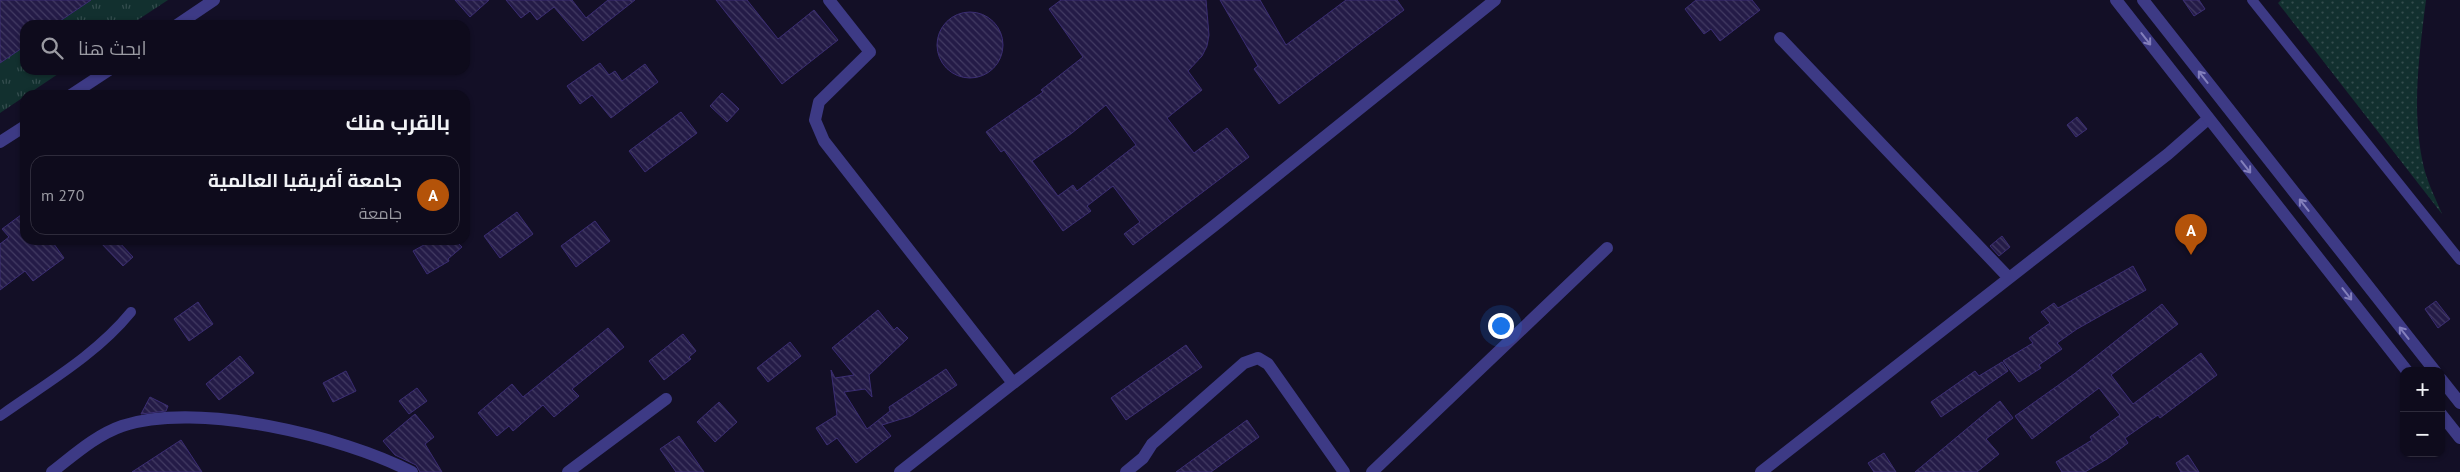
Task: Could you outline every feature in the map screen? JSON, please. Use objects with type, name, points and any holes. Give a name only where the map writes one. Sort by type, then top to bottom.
[{"type":"street","points":[[184,20],[214,0]]},
{"type":"street","points":[[829,0],[870,52],[819,102],[815,120],[824,141],[1012,384]]},
{"type":"street","points":[[900,472],[1012,384],[1480,5],[1495,0]]},
{"type":"street","points":[[2116,0],[2404,367]]},
{"type":"street","points":[[2143,0],[2432,367]]},
{"type":"street","points":[[1780,38],[2009,278]]},
{"type":"street","points":[[79,90],[101,75]]},
{"type":"street","points":[[1761,472],[2168,154],[2208,119]]},
{"type":"street","points":[[0,142],[20,129]]},
{"type":"street","points":[[1372,472],[1607,248]]},
{"type":"street","points":[[1126,472],[1143,458],[1152,444],[1244,363],[1258,358],[1268,364],[1344,472]]},
{"type":"street","points":[[2445,384],[2460,403]]},
{"type":"street","points":[[568,472],[666,399]]},
{"type":"street","points":[[52,472],[87,444],[121,426],[147,420],[207,417],[257,424],[331,442],[378,456],[412,472]]},
{"type":"street","points":[[2445,419],[2460,438]]},
{"type":"lane","points":[[2252,0],[2460,260]]},
{"type":"lane","points":[[0,416],[88,353],[118,328],[131,312]]},
{"type":"green space","points":[[0,0],[168,0],[138,20],[20,20],[20,75],[57,75],[34,90],[20,90],[20,100],[0,113]]},
{"type":"green space","points":[[2281,0],[2426,0],[2418,84],[2418,126],[2424,168],[2442,214],[2278,3]]},
{"type":"building","points":[[0,0],[91,0],[61,20],[20,20],[20,49],[0,63]]},
{"type":"building","points":[[455,0],[489,0],[470,17]]},
{"type":"building","points":[[506,0],[572,0],[586,18],[608,0],[635,0],[583,41],[554,7],[537,20],[530,11],[521,18]]},
{"type":"building","points":[[716,0],[747,0],[778,39],[814,10],[838,40],[782,84]]},
{"type":"building","points":[[1061,0],[1206,0],[1209,35],[1207,46],[1202,56],[1188,71],[1202,90],[1167,118],[1194,153],[1227,128],[1249,157],[1133,245],[1124,234],[1140,222],[1113,186],[1087,206],[1091,211],[1063,231],[1004,150],[1001,152],[986,132],[1043,92],[1041,90],[1083,57],[1049,9]],"holes":[[[1106,105],[1136,145],[1077,191],[1073,185],[1058,196],[1032,161],[1072,133]]]},
{"type":"building","points":[[1220,0],[1260,0],[1286,45],[1346,0],[1397,0],[1404,10],[1279,104],[1254,69],[1258,66]]},
{"type":"building","points":[[1696,0],[1752,0],[1760,10],[1720,41],[1711,29],[1704,34],[1685,9]]},
{"type":"building","points":[[2183,0],[2199,0],[2205,9],[2194,16]]},
{"type":"building","points":[[964,12],[976,12],[994,21],[1001,32],[1003,45],[1001,58],[994,69],[983,76],[964,78],[951,73],[942,64],[937,51],[937,39],[942,26],[951,17]]},
{"type":"building","points":[[600,63],[609,75],[615,71],[622,81],[645,64],[658,82],[611,118],[592,95],[580,104],[567,86]]},
{"type":"building","points":[[722,93],[739,109],[727,122],[710,106]]},
{"type":"building","points":[[681,112],[697,133],[645,172],[629,151]]},
{"type":"building","points":[[2077,117],[2087,129],[2076,137],[2067,125]]},
{"type":"building","points":[[517,212],[533,234],[500,258],[484,236]]},
{"type":"building","points":[[20,216],[20,245],[55,245],[64,258],[33,281],[25,271],[0,290],[0,244],[9,237],[2,229]]},
{"type":"building","points":[[595,221],[610,241],[576,267],[561,246]]},
{"type":"building","points":[[2002,236],[2010,247],[1999,256],[1990,246]]},
{"type":"building","points":[[103,245],[122,245],[133,257],[123,266]]},
{"type":"building","points":[[424,245],[460,245],[462,247],[448,259],[449,261],[427,274],[413,251]]},
{"type":"building","points":[[2133,266],[2146,290],[2077,329],[2057,343],[2062,349],[2039,365],[2041,368],[2019,382],[2003,361],[2033,343],[2029,338],[2050,323],[2041,312],[2054,303],[2058,308]]},
{"type":"building","points":[[2436,301],[2450,319],[2438,328],[2425,309]]},
{"type":"building","points":[[198,302],[213,324],[189,341],[174,319]]},
{"type":"building","points":[[2162,304],[2178,324],[2111,375],[2133,404],[2201,353],[2217,375],[2160,418],[2158,415],[2125,438],[2128,443],[2107,459],[2085,472],[2062,472],[2056,462],[2092,440],[2090,437],[2120,415],[2099,388],[2032,439],[2015,416],[2074,374]]},
{"type":"building","points":[[878,310],[894,330],[897,327],[908,338],[869,375],[872,397],[865,389],[844,392],[867,429],[890,411],[889,407],[946,369],[957,385],[911,416],[882,425],[891,436],[856,463],[837,438],[827,445],[816,428],[837,415],[831,370],[835,378],[854,375],[832,348]]},
{"type":"building","points":[[608,328],[624,347],[572,389],[579,396],[554,417],[543,405],[513,431],[509,426],[497,436],[478,413],[512,384],[523,397]]},
{"type":"building","points":[[683,334],[696,351],[689,357],[691,359],[664,380],[649,361]]},
{"type":"building","points":[[790,342],[801,356],[768,382],[757,368]]},
{"type":"building","points":[[1186,345],[1202,367],[1126,420],[1111,398]]},
{"type":"building","points":[[240,356],[254,373],[219,400],[206,384]]},
{"type":"building","points":[[2002,362],[2008,371],[1941,417],[1931,402],[1975,371],[1979,376]]},
{"type":"building","points":[[346,371],[356,391],[333,402],[323,383]]},
{"type":"building","points":[[417,388],[427,401],[409,414],[399,401]]},
{"type":"building","points":[[150,397],[168,406],[166,411],[141,414]]},
{"type":"building","points":[[2000,401],[2013,418],[1986,439],[1999,454],[1977,472],[1915,472]]},
{"type":"building","points":[[719,402],[737,422],[715,442],[697,422]]},
{"type":"building","points":[[415,414],[434,437],[425,444],[442,472],[420,472],[416,465],[395,455],[383,441]]},
{"type":"building","points":[[1247,420],[1259,437],[1211,472],[1176,472]]},
{"type":"building","points":[[679,436],[704,472],[676,472],[660,449]]},
{"type":"building","points":[[181,440],[202,472],[132,472]]},
{"type":"building","points":[[1884,453],[1896,472],[1874,472],[1868,463]]},
{"type":"building","points":[[2188,455],[2199,472],[2181,472],[2176,463]]},
{"type":"place","name":"جامعة أفريقيا العالمية","points":[[2191,255]]}]
